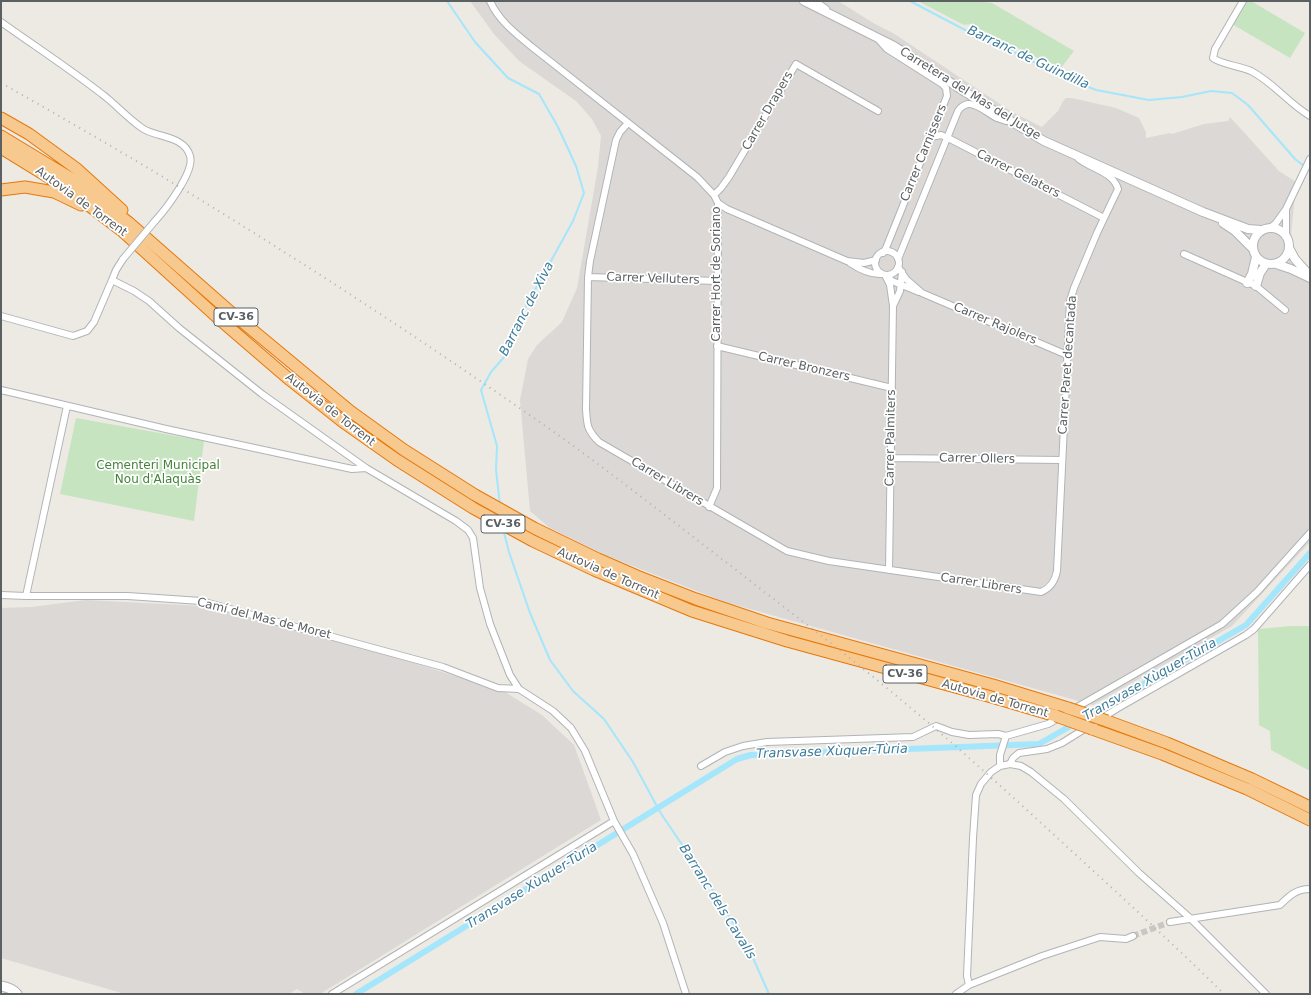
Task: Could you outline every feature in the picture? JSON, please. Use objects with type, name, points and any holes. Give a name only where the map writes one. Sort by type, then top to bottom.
[{"type":"highway","points":[[1,118],[29,134],[77,169],[265,337],[299,370]]},
{"type":"highway","name":"Autovia de Torrent","points":[[1,136],[72,179],[128,222],[227,309],[350,411],[404,450],[475,495],[534,528],[598,559],[696,599],[767,623],[994,685],[1068,708],[1167,743],[1252,779],[1310,807]]},
{"type":"highway","name":"Autovia de Torrent","points":[[1,148],[66,188],[122,230],[218,318],[278,370],[343,422],[397,460],[473,508],[533,541],[594,570],[699,613],[787,642],[988,696],[1056,716],[1162,754],[1233,783],[1310,820]]},
{"type":"highway","points":[[1,190],[25,187],[54,192],[80,204],[286,383],[343,422]]},
{"type":"main road","points":[[1,986],[7,987],[16,993]]},
{"type":"street","name":"Carrer Hort de Soriano","points":[[490,1],[495,12],[506,26],[697,177],[714,195],[718,203],[717,488],[709,507]]},
{"type":"street","name":"Carretera del Mas del Jutge","points":[[804,1],[894,46],[1013,123],[1044,141],[1203,212],[1248,229],[1261,230]]},
{"type":"street","points":[[815,1],[839,18]]},
{"type":"street","points":[[1243,1],[1215,49],[1213,58],[1218,61],[1245,68],[1261,77],[1310,116]]},
{"type":"street","points":[[1,22],[108,99],[143,129],[177,140],[185,146],[190,155],[191,164],[188,173],[169,203],[123,259],[116,270],[94,322],[86,331],[73,336],[1,316]]},
{"type":"street","name":"Carrer Carnissers","points":[[876,37],[888,49],[942,84],[946,88],[947,96],[886,248],[876,260]]},
{"type":"street","name":"Carrer Drapers","points":[[714,195],[729,177],[796,64],[878,111]]},
{"type":"street","name":"Carrer Carnissers","points":[[900,270],[898,259],[958,112],[967,104],[981,108],[996,118],[1013,123]]},
{"type":"street","name":"Carrer Librers","points":[[628,123],[620,132],[616,140],[590,261],[588,277],[586,409],[588,428],[599,442],[787,552],[829,561],[1030,591],[1041,592],[1050,586]]},
{"type":"street","name":"Carrer Gelaters","points":[[931,137],[941,136],[948,138],[1104,218]]},
{"type":"street","name":"Carrer Paret decantada","points":[[1050,586],[1056,580],[1057,571],[1070,301],[1074,288],[1104,218],[1118,189],[1112,178],[1086,164],[1071,153]]},
{"type":"street","points":[[1270,228],[1276,223],[1286,209],[1309,161]]},
{"type":"street","name":"Carrer Rajolers","points":[[718,203],[726,209],[847,261],[857,268],[874,275],[885,275],[900,285],[1067,354]]},
{"type":"street","points":[[1276,264],[1283,260],[1289,248],[1289,241],[1286,235],[1286,209]]},
{"type":"street","name":"Carretera del Mas del Jutge","points":[[1203,212],[1235,231],[1252,248]]},
{"type":"street","points":[[1286,235],[1277,229],[1270,228],[1261,230],[1254,238],[1252,248],[1256,257],[1260,262],[1266,264],[1276,264],[1310,277]]},
{"type":"street","points":[[1289,248],[1295,259],[1310,277]]},
{"type":"street","points":[[883,253],[892,253],[898,259]]},
{"type":"street","points":[[1184,254],[1256,286],[1285,310]]},
{"type":"street","points":[[1247,283],[1252,274],[1256,257]]},
{"type":"street","points":[[876,260],[876,266],[885,275],[900,270]]},
{"type":"street","name":"Carrer Rajolers","points":[[847,261],[864,263],[876,260]]},
{"type":"street","points":[[1256,286],[1260,274],[1266,264]]},
{"type":"street","name":"Carrer Rajolers","points":[[900,270],[914,287],[922,293]]},
{"type":"street","name":"Carrer Palmiters","points":[[893,306],[898,297],[900,270]]},
{"type":"street","name":"Carrer Palmiters","points":[[885,275],[890,285],[893,306],[889,570]]},
{"type":"street","name":"Carrer Velluters","points":[[588,277],[718,281]]},
{"type":"street","points":[[112,280],[134,291],[149,301],[179,328],[262,394],[366,468],[456,521],[468,530],[473,538],[480,588],[490,624],[510,675],[519,689],[553,711],[571,728],[585,751],[614,821],[634,854],[663,923],[686,994]]},
{"type":"street","points":[[898,297],[912,290]]},
{"type":"street","name":"Carrer Bronzers","points":[[717,346],[892,388]]},
{"type":"street","points":[[1,390],[352,469],[366,468]]},
{"type":"street","points":[[26,596],[67,406]]},
{"type":"street","name":"Carrer Ollers","points":[[891,458],[1062,460]]},
{"type":"street","points":[[701,766],[725,752],[743,746],[767,742],[913,737],[936,726],[952,732],[969,735],[998,734],[1006,736],[1048,724],[1222,624],[1257,592],[1310,533]]},
{"type":"street","points":[[1010,764],[1013,758],[1019,753],[1047,749],[1062,743],[1118,708],[1246,635],[1254,629],[1310,565]]},
{"type":"street","name":"Camí del Mas de Moret","points":[[1,595],[128,596],[201,601],[443,667],[498,688],[519,689]]},
{"type":"street","points":[[1000,766],[1000,755],[1006,736]]},
{"type":"street","points":[[968,985],[970,889],[976,795],[981,784],[992,772],[1000,766],[1010,764],[1021,766],[1031,772],[1064,799],[1140,873],[1190,918],[1266,994]]},
{"type":"street","points":[[332,994],[614,821]]},
{"type":"street","points":[[1170,922],[1280,905],[1291,894],[1303,889],[1310,890]]},
{"type":"street","points":[[956,994],[968,985],[1042,956],[1100,937],[1126,939],[1133,936]]},
{"type":"shaded area","points":[[470,1],[838,1],[875,24],[893,33],[1012,112],[1042,127],[1058,111],[1066,98],[1116,108],[1139,118],[1146,132],[1146,138],[1170,133],[1172,134],[1204,124],[1228,121],[1230,117],[1279,171],[1296,182],[1290,247],[1310,268],[1310,542],[1232,626],[1093,705],[725,602],[607,556],[550,528],[530,511],[520,400],[528,359],[537,345],[562,322],[577,288],[598,167],[601,136],[592,119],[576,101],[519,61],[494,34]]},
{"type":"shaded area","points":[[86,600],[202,606],[370,649],[505,692],[542,715],[574,745],[601,820],[320,994],[305,994],[297,989],[289,994],[125,994],[1,958],[1,608],[31,607]]},
{"type":"green space","points":[[918,1],[973,1],[992,3],[1074,51],[1060,69],[970,24],[964,25]]},
{"type":"green space","points":[[1245,1],[1251,1],[1305,33],[1290,58],[1232,24]]},
{"type":"green space","name":"Cementeri Municipal Nou d'Alaquàs","points":[[76,418],[204,441],[194,521],[60,494]]},
{"type":"green space","points":[[1310,626],[1310,771],[1271,750],[1270,731],[1259,725],[1258,629]]},
{"type":"waterway","name":"Barranc de Xiva","points":[[447,1],[475,42],[508,78],[539,94],[558,127],[576,166],[584,193],[573,221],[519,319],[505,356],[491,372],[481,390],[497,446],[496,470],[500,505]]},
{"type":"waterway","name":"Barranc de Guindilla","points":[[910,1],[967,31],[1000,45],[1066,78],[1096,90],[1149,100],[1182,97],[1211,91],[1232,93],[1248,105],[1295,159],[1304,166]]},
{"type":"waterway","name":"Barranc de Xiva","points":[[503,529],[509,552],[530,613],[550,660],[573,691],[604,719],[633,762],[660,812],[716,895],[749,949],[769,994]]},
{"type":"waterway","name":"Transvase Xùquer-Tùria","points":[[356,994],[737,759],[751,755],[1039,744],[1246,625],[1310,553]]},
{"type":"tunnel","points":[[1133,936],[1170,922]]},
{"type":"railway","points":[[1,83],[70,122],[207,204],[342,289],[541,423],[637,493],[819,634],[923,718],[1039,821],[1224,994]]},
{"type":"water label","name":"Barranc dels Cavalls","points":[[717,902]]}]
